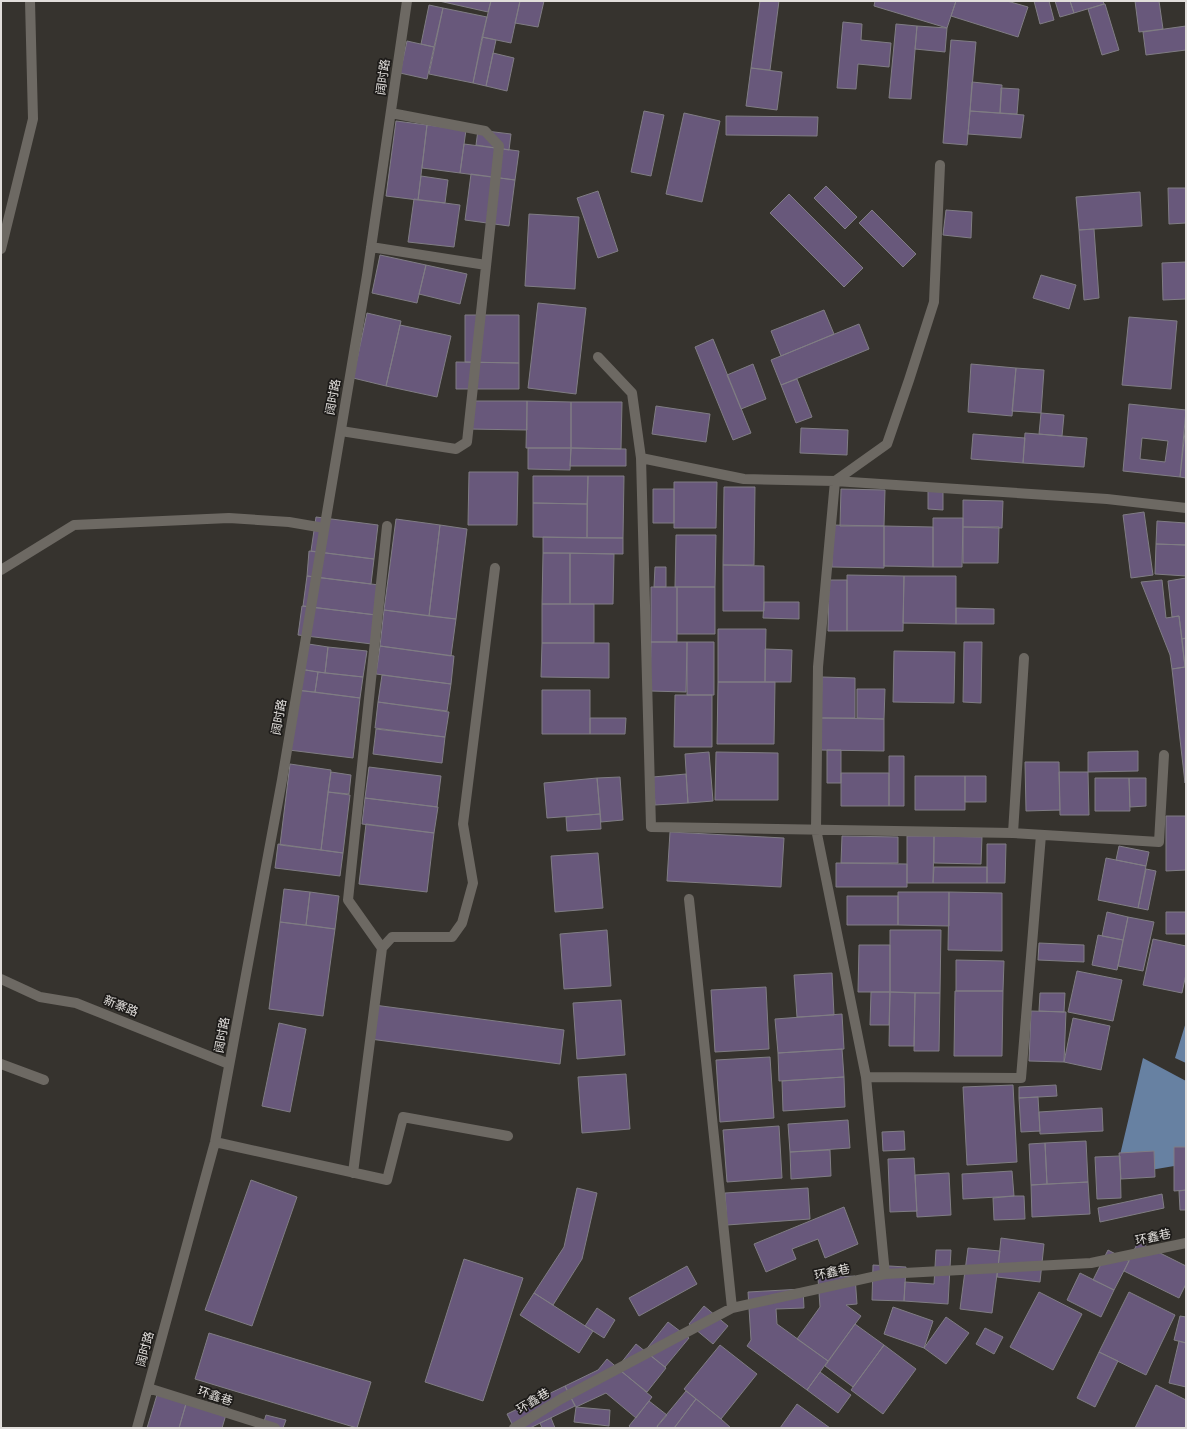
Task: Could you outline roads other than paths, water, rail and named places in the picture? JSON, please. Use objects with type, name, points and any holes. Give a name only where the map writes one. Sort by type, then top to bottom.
[{"type":"street","points":[[1,249],[34,119],[30,1]]},
{"type":"street","name":"阔时路","points":[[137,1428],[215,1142],[230,1064],[282,780],[341,431],[371,247],[407,1]]},
{"type":"street","points":[[341,431],[456,449],[467,442],[499,146],[485,131],[391,113]]},
{"type":"street","points":[[885,1274],[866,1077],[816,829],[818,667],[835,481],[887,444],[906,387],[934,302],[940,165]]},
{"type":"street","points":[[371,247],[486,265]]},
{"type":"street","points":[[598,357],[632,393],[641,458],[651,827],[1013,833],[1159,842],[1164,755]]},
{"type":"street","points":[[641,458],[744,478],[835,481],[1107,499],[1186,508]]},
{"type":"street","points":[[1,570],[74,525],[229,518],[289,522],[324,528]]},
{"type":"street","points":[[382,948],[348,900],[387,526]]},
{"type":"street","points":[[353,1173],[382,948],[392,937],[452,937],[462,923],[473,883],[463,824],[495,568]]},
{"type":"street","points":[[1013,833],[1024,658]]},
{"type":"street","points":[[866,1077],[1021,1078],[1042,835]]},
{"type":"street","points":[[690,899],[732,1308]]},
{"type":"street","name":"新寨路","points":[[1,979],[40,997],[76,1003],[230,1064]]},
{"type":"street","points":[[1,1064],[44,1080]]},
{"type":"street","points":[[215,1142],[387,1180],[403,1117],[508,1136]]},
{"type":"street","name":"环鑫巷","points":[[514,1428],[561,1400],[732,1308],[885,1274],[1091,1263],[1186,1243]]},
{"type":"street","name":"环鑫巷","points":[[148,1388],[274,1428]]},
{"type":"water","points":[[1186,1022],[1186,1063],[1175,1058]]},
{"type":"water","points":[[1143,1058],[1186,1081],[1186,1164],[1115,1176]]}]
